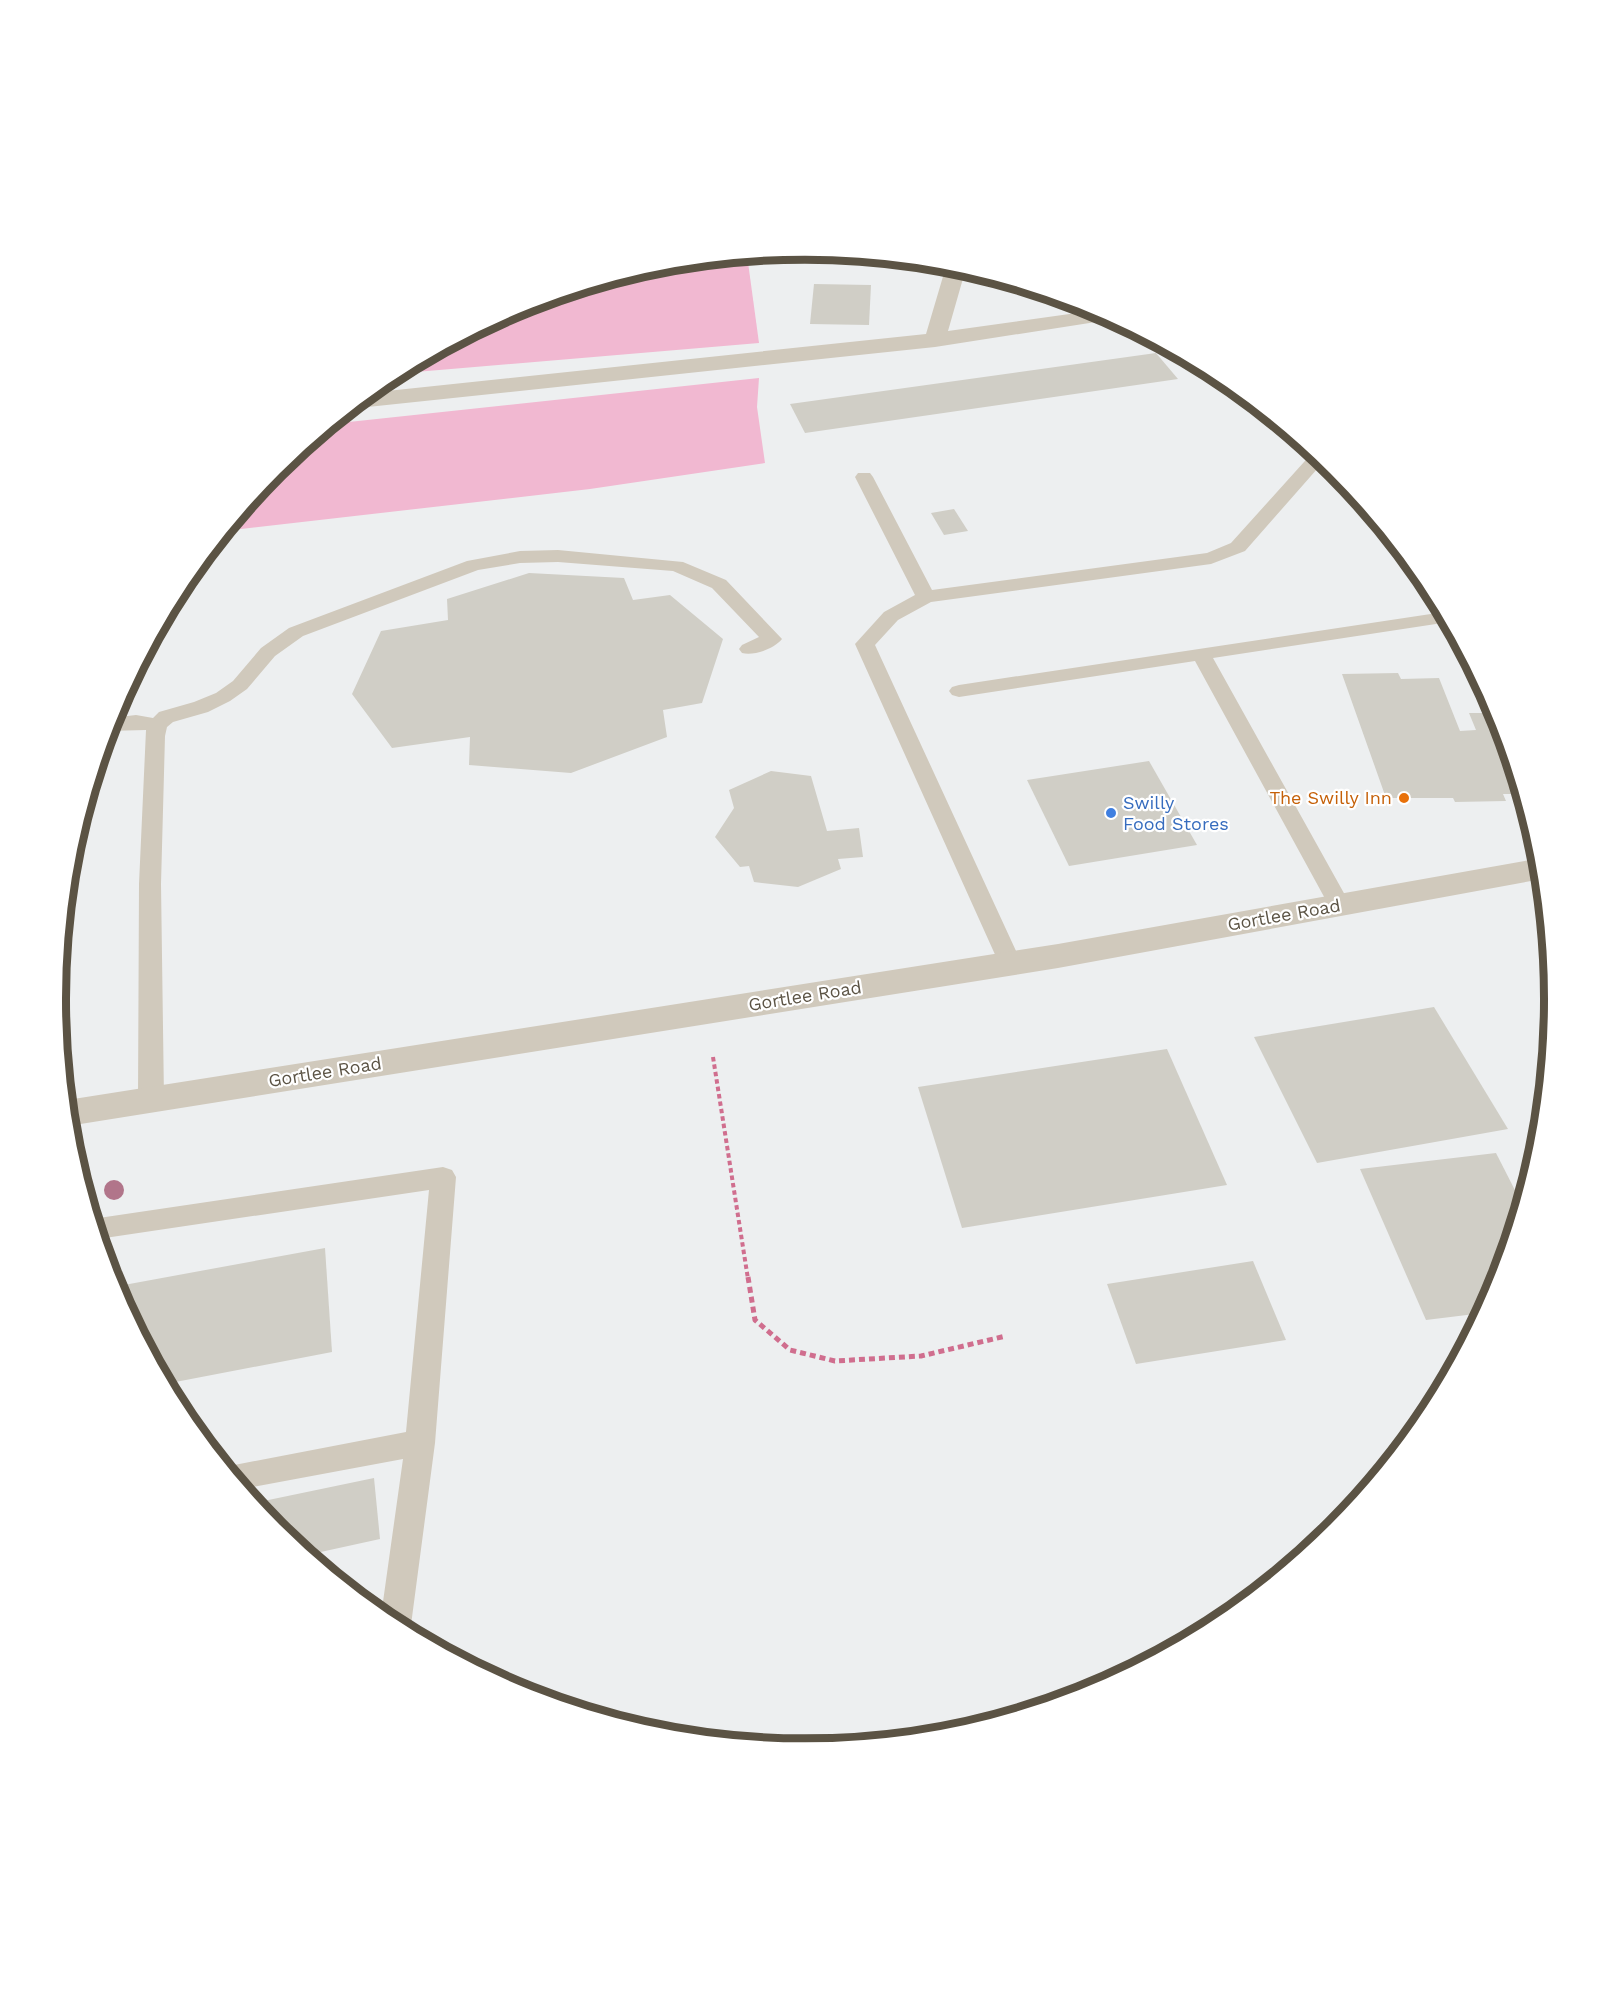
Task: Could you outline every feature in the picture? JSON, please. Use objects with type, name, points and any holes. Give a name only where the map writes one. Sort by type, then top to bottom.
[{"type":"street","points":[[935,340],[953,275]]},
{"type":"street","points":[[374,399],[935,340],[1091,317]]},
{"type":"street","name":"Gortlee Road","points":[[75,1112],[1010,964],[1532,870]]},
{"type":"lane","points":[[1010,964],[865,644],[891,616],[926,597],[1211,558],[1238,547],[1313,462]]},
{"type":"lane","points":[[864,477],[926,597]]},
{"type":"lane","points":[[151,1099],[150,884],[155,736],[158,725],[166,717],[201,707],[223,697],[240,685],[268,652],[296,632],[474,565],[520,557],[558,556],[676,566],[719,584],[772,639],[749,649]]},
{"type":"lane","points":[[959,691],[1438,618]]},
{"type":"lane","points":[[1201,654],[1339,904]]},
{"type":"lane","points":[[119,724],[136,722],[158,725]]},
{"type":"lane","points":[[102,1228],[443,1177],[420,1443],[396,1615]]},
{"type":"lane","points":[[240,1475],[420,1443]]},
{"type":"path","points":[[705,1012],[755,1320],[790,1350],[835,1361],[921,1356],[1006,1336]]},
{"type":"shaded area","points":[[748,263],[759,343],[415,372],[478,336],[567,299],[661,274],[709,266]]},
{"type":"shaded area","points":[[759,378],[757,407],[765,463],[590,489],[235,530],[282,476],[343,423]]},
{"type":"building","points":[[814,284],[871,285],[869,325],[810,324]]},
{"type":"building","points":[[1156,353],[1178,379],[805,433],[790,404]]},
{"type":"building","points":[[954,509],[968,531],[944,535],[931,513]]},
{"type":"building","points":[[529,573],[624,578],[633,600],[670,595],[723,639],[702,703],[663,710],[667,737],[571,773],[469,765],[470,737],[392,748],[352,694],[381,631],[448,620],[447,599]]},
{"type":"building","points":[[1398,673],[1401,679],[1439,678],[1460,731],[1476,730],[1469,713],[1487,713],[1515,794],[1503,794],[1506,801],[1455,802],[1453,798],[1386,798],[1342,674]]},
{"type":"building","name":"Swilly Food Stores","points":[[1149,761],[1197,845],[1069,866],[1027,780]]},
{"type":"building","points":[[771,771],[811,776],[827,831],[859,828],[863,857],[838,859],[841,869],[798,887],[754,882],[749,866],[740,867],[715,837],[734,808],[729,790]]},
{"type":"building","points":[[1434,1007],[1508,1129],[1317,1163],[1254,1037]]},
{"type":"building","points":[[1167,1049],[1227,1185],[962,1228],[918,1087]]},
{"type":"building","points":[[1496,1153],[1517,1195],[1505,1237],[1473,1314],[1426,1320],[1360,1169]]},
{"type":"building","points":[[325,1248],[332,1352],[174,1382],[142,1326],[123,1285]]},
{"type":"building","points":[[1253,1261],[1286,1340],[1136,1364],[1107,1284]]},
{"type":"building","points":[[374,1478],[380,1539],[316,1553],[263,1501]]},
{"type":"place","name":"The Swilly Inn","points":[[1404,798]]},
{"type":"place","name":"Swilly Food Stores","points":[[1111,813]]}]
